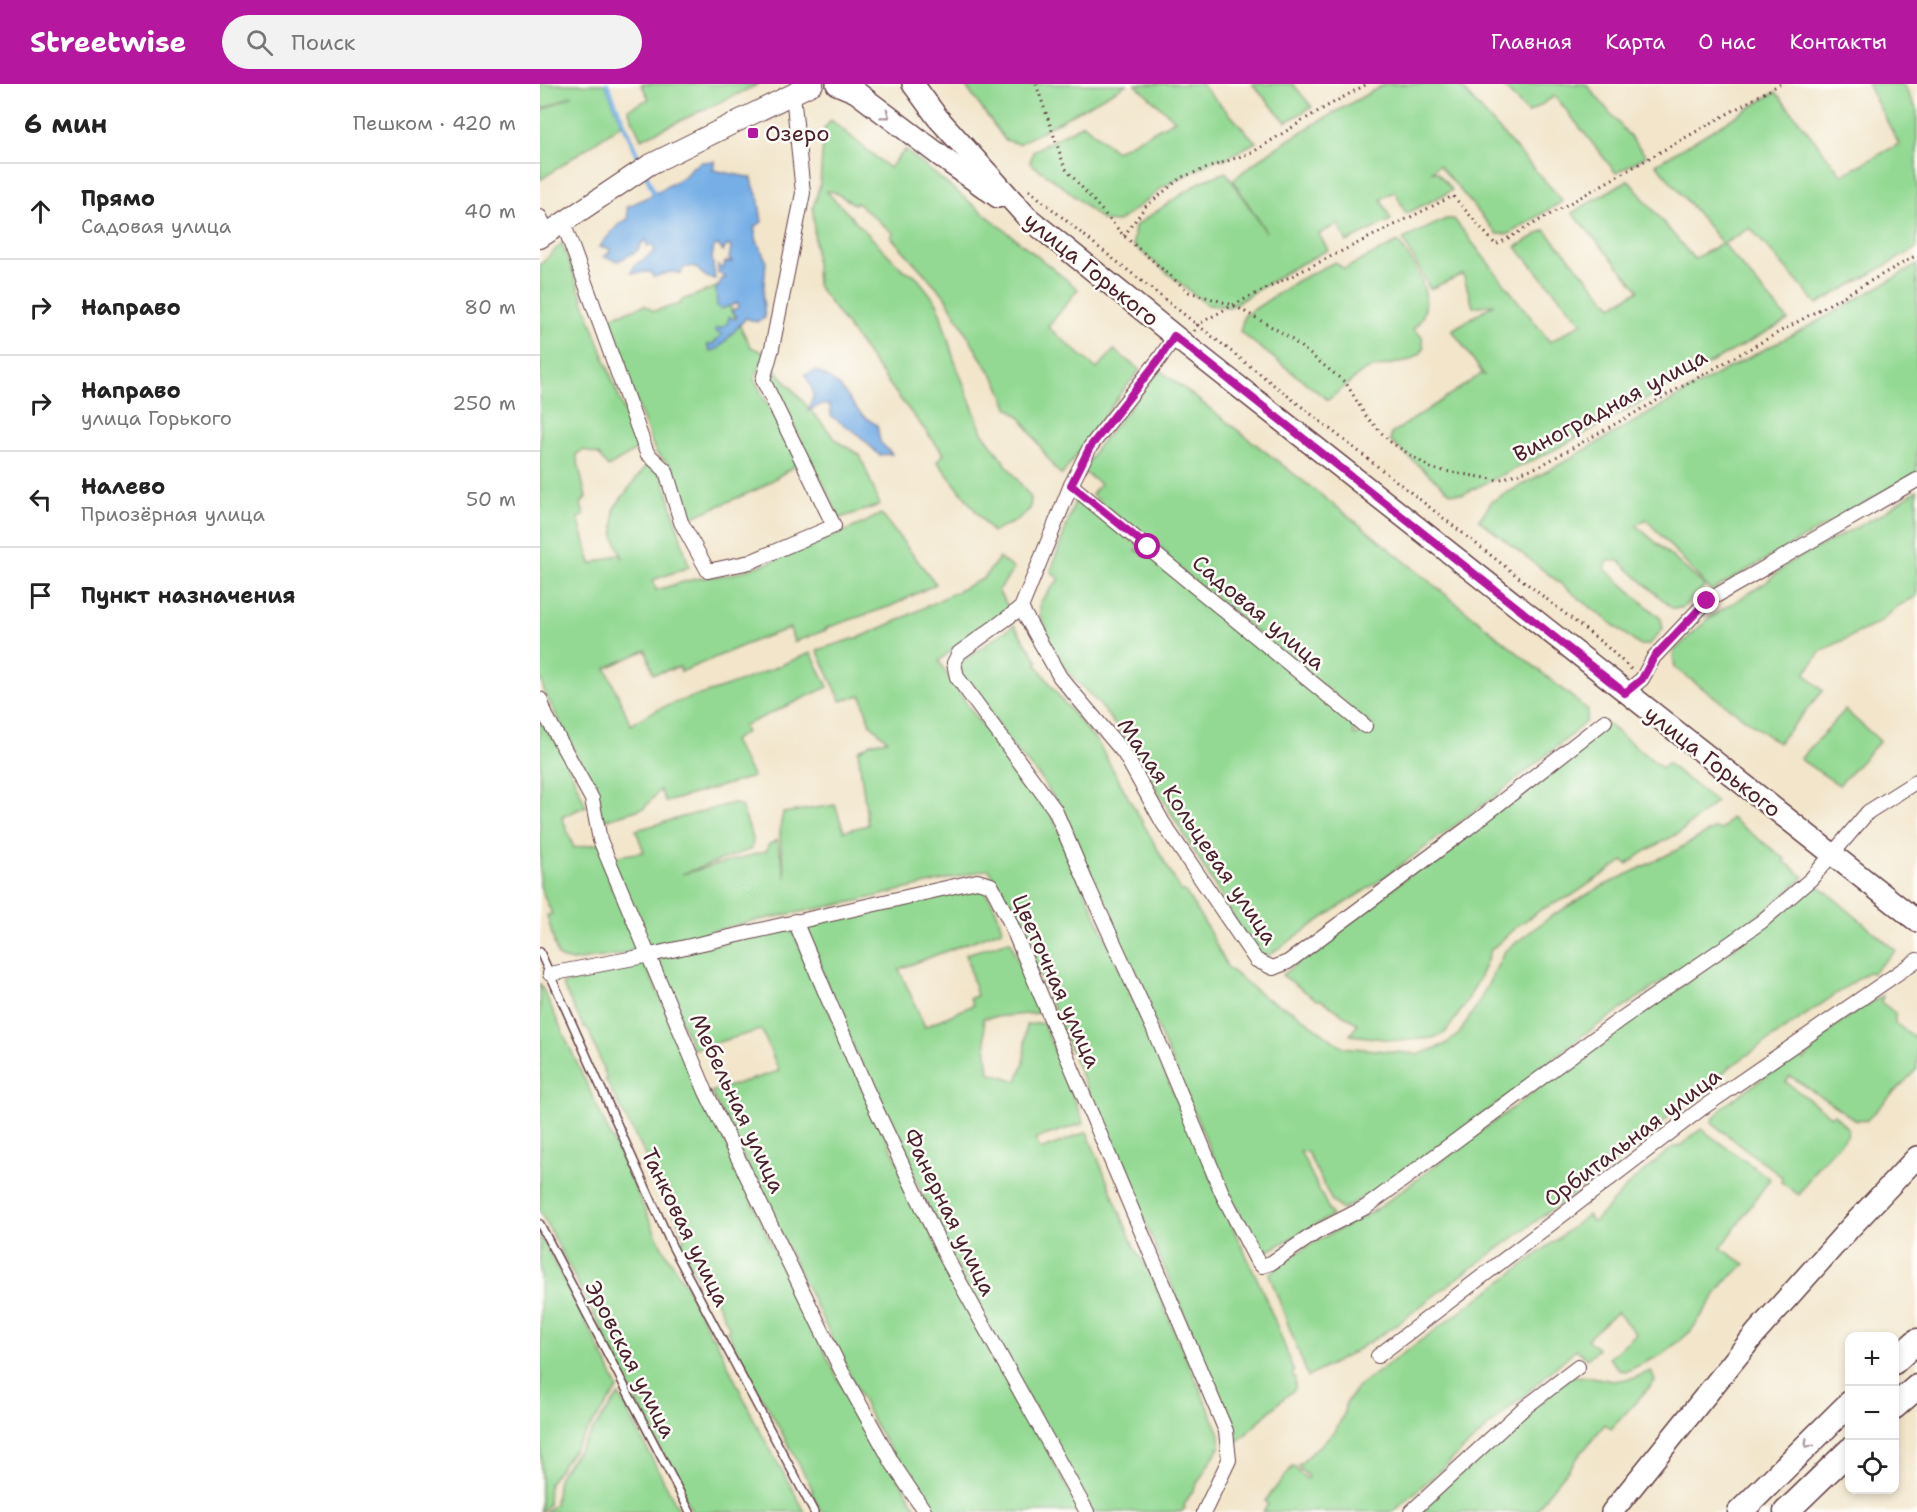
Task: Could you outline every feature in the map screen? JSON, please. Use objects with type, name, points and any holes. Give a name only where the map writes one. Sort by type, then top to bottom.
[{"type":"highway","points":[[1899,1357],[1917,1341]]},
{"type":"highway","points":[[1899,1403],[1917,1387]]},
{"type":"highway","points":[[1740,1512],[1845,1408]]},
{"type":"highway","points":[[1786,1512],[1845,1455]]},
{"type":"main road","points":[[837,84],[855,92],[1027,217]]},
{"type":"main road","name":"улица Горького","points":[[913,84],[938,117],[1027,217],[1625,693],[1917,921]]},
{"type":"main road","points":[[1612,1512],[1756,1333],[1917,1157]]},
{"type":"street","points":[[793,94],[803,193],[764,380],[834,525],[750,562],[708,571],[681,522],[666,471],[646,453],[548,227],[649,165],[813,84]]},
{"type":"street","points":[[1181,341],[1160,358],[1090,447],[1071,485],[1021,608],[959,653],[954,663],[957,677],[1055,810],[1153,1028],[1222,1193],[1256,1259],[1262,1266],[1271,1263],[1317,1232],[1366,1207],[1618,1021],[1761,922],[1811,879],[1868,812],[1917,781]]},
{"type":"street","points":[[1625,693],[1642,679],[1654,657],[1707,601],[1917,480]]},
{"type":"street","name":"Садовая улица","points":[[1071,485],[1365,726]]},
{"type":"street","name":"Малая Кольцевая улица","points":[[1021,608],[1060,677],[1124,753],[1163,823],[1256,960],[1272,968],[1288,962],[1420,864],[1605,721]]},
{"type":"street","name":"Мебельная улица","points":[[540,699],[546,716],[592,799],[600,840],[706,1092],[843,1374],[893,1464],[925,1512]]},
{"type":"street","name":"Цветочная улица","points":[[550,974],[650,955],[977,880],[991,885],[1014,930],[1226,1431],[1229,1460],[1204,1512]]},
{"type":"street","name":"Фанерная улица","points":[[795,921],[866,1088],[947,1259],[986,1334],[1013,1376],[1087,1512]]},
{"type":"street","name":"Орбитальная улица","points":[[1378,1356],[1701,1109],[1917,960]]},
{"type":"street","points":[[1411,1512],[1523,1409],[1578,1367]]},
{"type":"lane","name":"Танковая улица","points":[[540,952],[672,1246],[814,1512]]},
{"type":"lane","name":"Эровская улица","points":[[540,1224],[690,1512]]},
{"type":"path","name":"Виноградная улица","points":[[1036,84],[1065,168],[1124,236],[1189,292],[1233,305],[1286,335],[1346,383],[1365,415],[1389,441],[1432,469],[1498,480],[1540,466],[1917,255]]},
{"type":"path","points":[[1124,236],[1145,207],[1182,177],[1253,152],[1367,84]]},
{"type":"path","points":[[1181,341],[1197,325],[1233,305],[1453,196],[1496,245],[1780,84]]},
{"type":"path","points":[[1026,187],[1197,325],[1605,645],[1642,679]]},
{"type":"green space","points":[[540,84],[605,84],[622,124],[540,180],[540,111],[573,95],[540,110]]},
{"type":"green space","points":[[641,84],[759,84],[641,139],[628,109],[649,99]]},
{"type":"green space","points":[[964,84],[1127,84],[1019,144],[1005,140]]},
{"type":"green space","points":[[1135,84],[1201,84],[1256,142],[1223,160],[1219,158],[1159,189],[1118,222],[1103,221],[1066,189],[1030,163],[1033,151],[1083,124],[1116,151],[1175,120]]},
{"type":"green space","points":[[1252,84],[1293,84],[1312,107],[1286,122]]},
{"type":"green space","points":[[1385,84],[1458,84],[1563,201],[1509,234],[1497,234],[1439,165],[1432,171],[1437,172],[1452,190],[1406,214],[1395,191],[1381,199],[1391,220],[1347,242],[1338,224],[1319,234],[1328,250],[1291,269],[1230,307],[1207,305],[1133,245],[1135,226],[1200,182],[1226,172],[1266,232],[1233,180],[1288,140]]},
{"type":"green space","points":[[1501,84],[1586,84],[1646,156],[1616,173],[1555,96],[1528,113]]},
{"type":"green space","points":[[1867,84],[1903,84],[1917,110],[1917,248],[1817,304],[1750,228],[1723,244],[1788,320],[1556,449],[1463,494],[1451,493],[1391,442],[1391,434],[1481,374],[1484,375],[1452,330],[1494,304],[1473,307],[1463,274],[1430,289],[1403,239],[1446,219],[1454,219],[1550,342],[1582,323],[1516,247],[1545,230],[1612,306],[1639,290],[1572,213],[1628,180],[1694,259],[1722,243],[1656,164],[1776,92],[1842,175],[1899,144]]},
{"type":"green space","points":[[831,120],[889,168],[905,150],[1078,289],[1048,327],[1097,369],[1114,350],[1140,370],[1062,475],[1055,469],[1021,418],[1008,407],[998,383],[944,295],[891,237],[893,233],[857,203],[854,204],[834,192],[826,191],[902,269],[915,275],[937,303],[954,359],[982,432],[1031,498],[1030,509],[1014,522],[992,532],[937,461],[944,454],[898,396],[817,285],[813,208],[820,184],[824,129]]},
{"type":"green space","points":[[1398,242],[1418,273],[1425,297],[1425,308],[1421,319],[1413,329],[1422,337],[1424,348],[1420,354],[1410,360],[1365,370],[1328,400],[1240,332],[1244,316],[1297,281],[1335,262],[1344,269]]},
{"type":"green space","points":[[562,243],[638,449],[608,467],[599,455],[584,450],[576,454],[586,497],[581,504],[584,516],[578,518],[591,564],[620,554],[623,559],[614,536],[614,508],[649,462],[663,476],[689,567],[653,580],[656,590],[694,579],[733,574],[768,563],[881,514],[936,584],[891,606],[826,628],[826,630],[794,642],[790,628],[681,672],[680,667],[653,674],[646,650],[606,668],[631,725],[665,707],[736,683],[811,653],[828,687],[743,726],[746,732],[733,741],[753,777],[666,802],[660,790],[644,808],[604,820],[595,802],[595,792],[545,693],[540,678],[540,265]]},
{"type":"green space","points":[[1917,265],[1917,473],[1711,591],[1646,519],[1636,525],[1705,586],[1682,608],[1672,608],[1619,561],[1608,561],[1605,569],[1661,619],[1663,629],[1649,645],[1639,645],[1479,520],[1492,501]]},
{"type":"green space","points":[[719,286],[751,347],[767,354],[754,379],[796,458],[796,465],[760,488],[686,520],[670,465],[656,453],[619,357],[622,355],[605,319],[645,305],[653,311],[681,304],[680,301]]},
{"type":"green space","points":[[775,369],[838,442],[860,455],[880,505],[840,518],[773,384]]},
{"type":"green space","points":[[1160,370],[1365,529],[1588,710],[1586,721],[1569,737],[1491,799],[1375,884],[1260,961],[1129,743],[1099,704],[1065,669],[1050,643],[1040,615],[1040,602],[1059,579],[1051,571],[1077,495],[1139,546],[1136,550],[1157,560],[1350,722],[1357,730],[1353,733],[1355,736],[1374,728],[1169,560],[1166,552],[1152,541],[1149,543],[1092,495],[1100,484],[1084,472],[1095,450]]},
{"type":"green space","points":[[1917,490],[1917,596],[1898,606],[1880,622],[1821,651],[1805,674],[1823,691],[1778,743],[1675,668],[1673,652],[1710,617],[1764,584],[1790,562],[1880,515]]},
{"type":"green space","points":[[999,558],[1014,569],[998,591],[1011,611],[983,628],[981,625],[939,661],[978,720],[1046,802],[1281,1337],[1294,1372],[1292,1375],[1295,1379],[1295,1389],[1237,1442],[1233,1437],[1236,1431],[1229,1422],[1021,932],[989,869],[857,901],[749,922],[618,955],[572,961],[560,958],[557,954],[547,915],[552,914],[540,886],[540,719],[564,755],[586,806],[562,817],[574,848],[607,842],[611,889],[622,888],[611,857],[644,852],[636,830],[733,803],[741,806],[753,838],[752,849],[682,874],[767,851],[768,845],[777,840],[786,878],[780,838],[783,813],[835,805],[844,831],[868,825],[858,751],[871,743],[887,740],[870,724],[861,695],[841,701],[817,650],[863,636],[984,578]]},
{"type":"green space","points":[[1014,625],[1038,661],[1036,664],[1061,699],[1098,743],[1181,891],[1185,891],[1207,927],[1228,968],[1267,999],[1293,1011],[1342,1047],[1419,1054],[1444,1045],[1459,1034],[1479,1002],[1505,951],[1550,917],[1595,890],[1675,851],[1715,828],[1722,830],[1731,818],[1785,859],[1784,861],[1804,877],[1760,915],[1582,1036],[1542,1067],[1543,1069],[1444,1142],[1342,1210],[1332,1201],[1307,1152],[1300,1151],[1332,1216],[1261,1255],[1229,1193],[1147,1004],[1150,1003],[1131,962],[1129,963],[1064,813],[1041,778],[1012,746],[962,676],[960,665],[962,661]]},
{"type":"green space","points":[[1845,710],[1880,741],[1839,785],[1800,759]]},
{"type":"green space","points":[[1605,722],[1662,768],[1667,763],[1716,802],[1679,833],[1627,864],[1623,861],[1571,896],[1542,909],[1515,928],[1491,950],[1479,979],[1463,1008],[1445,1033],[1433,1038],[1400,1041],[1350,1035],[1358,1024],[1321,1000],[1317,1000],[1282,975]]},
{"type":"green space","points":[[1816,883],[1896,951],[1872,973],[1868,972],[1730,1067],[1627,1151],[1628,1154],[1395,1326],[1308,1377],[1269,1274],[1308,1246],[1377,1209],[1555,1076],[1601,1038],[1668,996],[1726,954]]},
{"type":"green space","points":[[978,887],[988,896],[994,906],[1002,930],[899,969],[925,1027],[973,1005],[970,998],[977,996],[966,954],[1010,941],[1038,1013],[983,1018],[989,1072],[1017,1081],[1024,1062],[1026,1025],[1043,1023],[1084,1123],[1035,1139],[1041,1150],[1087,1132],[1135,1249],[1151,1274],[1220,1434],[1220,1446],[1181,1512],[1092,1512],[972,1299],[855,1051],[806,932],[809,923]]},
{"type":"green space","points":[[785,927],[794,934],[923,1218],[983,1342],[988,1345],[1007,1383],[1031,1420],[1080,1512],[930,1512],[874,1424],[711,1092],[779,1071],[763,1033],[761,1030],[693,1049],[659,967],[658,958]]},
{"type":"green space","points":[[644,962],[778,1259],[838,1379],[919,1512],[821,1512],[811,1491],[813,1490],[765,1402],[757,1393],[727,1330],[730,1328],[707,1284],[702,1285],[677,1242],[685,1239],[667,1196],[605,1079],[607,1079],[588,1028],[584,1028],[562,984]]},
{"type":"green space","points":[[540,983],[662,1247],[683,1281],[712,1337],[714,1336],[756,1424],[805,1512],[692,1512],[540,1211]]},
{"type":"green space","points":[[1883,996],[1881,1002],[1895,1013],[1895,1023],[1917,1039],[1917,1069],[1866,1121],[1859,1119],[1857,1121],[1790,1076],[1786,1082],[1831,1116],[1834,1114],[1848,1129],[1847,1136],[1817,1167],[1799,1195],[1781,1182],[1782,1177],[1712,1121],[1724,1106],[1798,1053],[1804,1060],[1841,1022]]},
{"type":"green space","points":[[1701,1129],[1770,1179],[1721,1248],[1745,1264],[1724,1283],[1691,1331],[1663,1354],[1627,1371],[1620,1370],[1609,1358],[1636,1334],[1617,1312],[1587,1339],[1598,1349],[1587,1359],[1576,1349],[1393,1512],[1263,1512],[1268,1504],[1265,1501],[1293,1466],[1306,1479],[1308,1477],[1298,1466],[1335,1431],[1344,1414],[1345,1405],[1357,1387],[1588,1215],[1592,1221],[1595,1221],[1632,1181],[1672,1148],[1681,1145]]},
{"type":"green space","points":[[540,1235],[606,1361],[618,1389],[549,1483],[548,1505],[541,1512]]},
{"type":"green space","points":[[1651,1371],[1655,1381],[1611,1429],[1605,1424],[1547,1495],[1536,1512],[1416,1512],[1571,1376],[1613,1381],[1634,1378]]},
{"type":"green space","points":[[619,1395],[680,1512],[545,1512],[555,1504],[558,1479],[561,1473]]},
{"type":"water","points":[[715,161],[713,170],[752,178],[762,222],[754,227],[757,242],[766,260],[763,299],[765,318],[756,322],[746,318],[719,348],[710,351],[707,345],[713,344],[722,334],[716,332],[715,329],[725,326],[729,317],[735,319],[737,316],[731,311],[739,307],[738,303],[721,309],[717,307],[716,290],[722,279],[726,278],[718,272],[718,265],[723,269],[725,262],[732,262],[729,259],[731,247],[727,245],[723,251],[718,245],[714,246],[712,258],[715,279],[706,277],[692,266],[683,268],[681,274],[670,272],[653,277],[651,272],[631,273],[635,265],[654,252],[654,245],[647,247],[647,240],[637,251],[618,261],[604,257],[610,252],[609,248],[599,247],[618,225],[628,219],[627,207],[685,176],[691,168],[701,162]]},
{"type":"water","points":[[816,371],[837,384],[859,412],[877,425],[880,442],[892,454],[879,455],[858,434],[831,416],[830,405],[822,404],[808,411],[813,393],[805,375]]},
{"type":"waterway","points":[[607,84],[641,164]]},
{"type":"waterway","points":[[646,174],[654,194]]},
{"type":"place","name":"Озеро","points":[[753,133]]},
{"type":"route","points":[[1148,547],[1071,485],[1090,447],[1160,358],[1174,336],[1625,693],[1642,679],[1654,657],[1707,601]]}]
